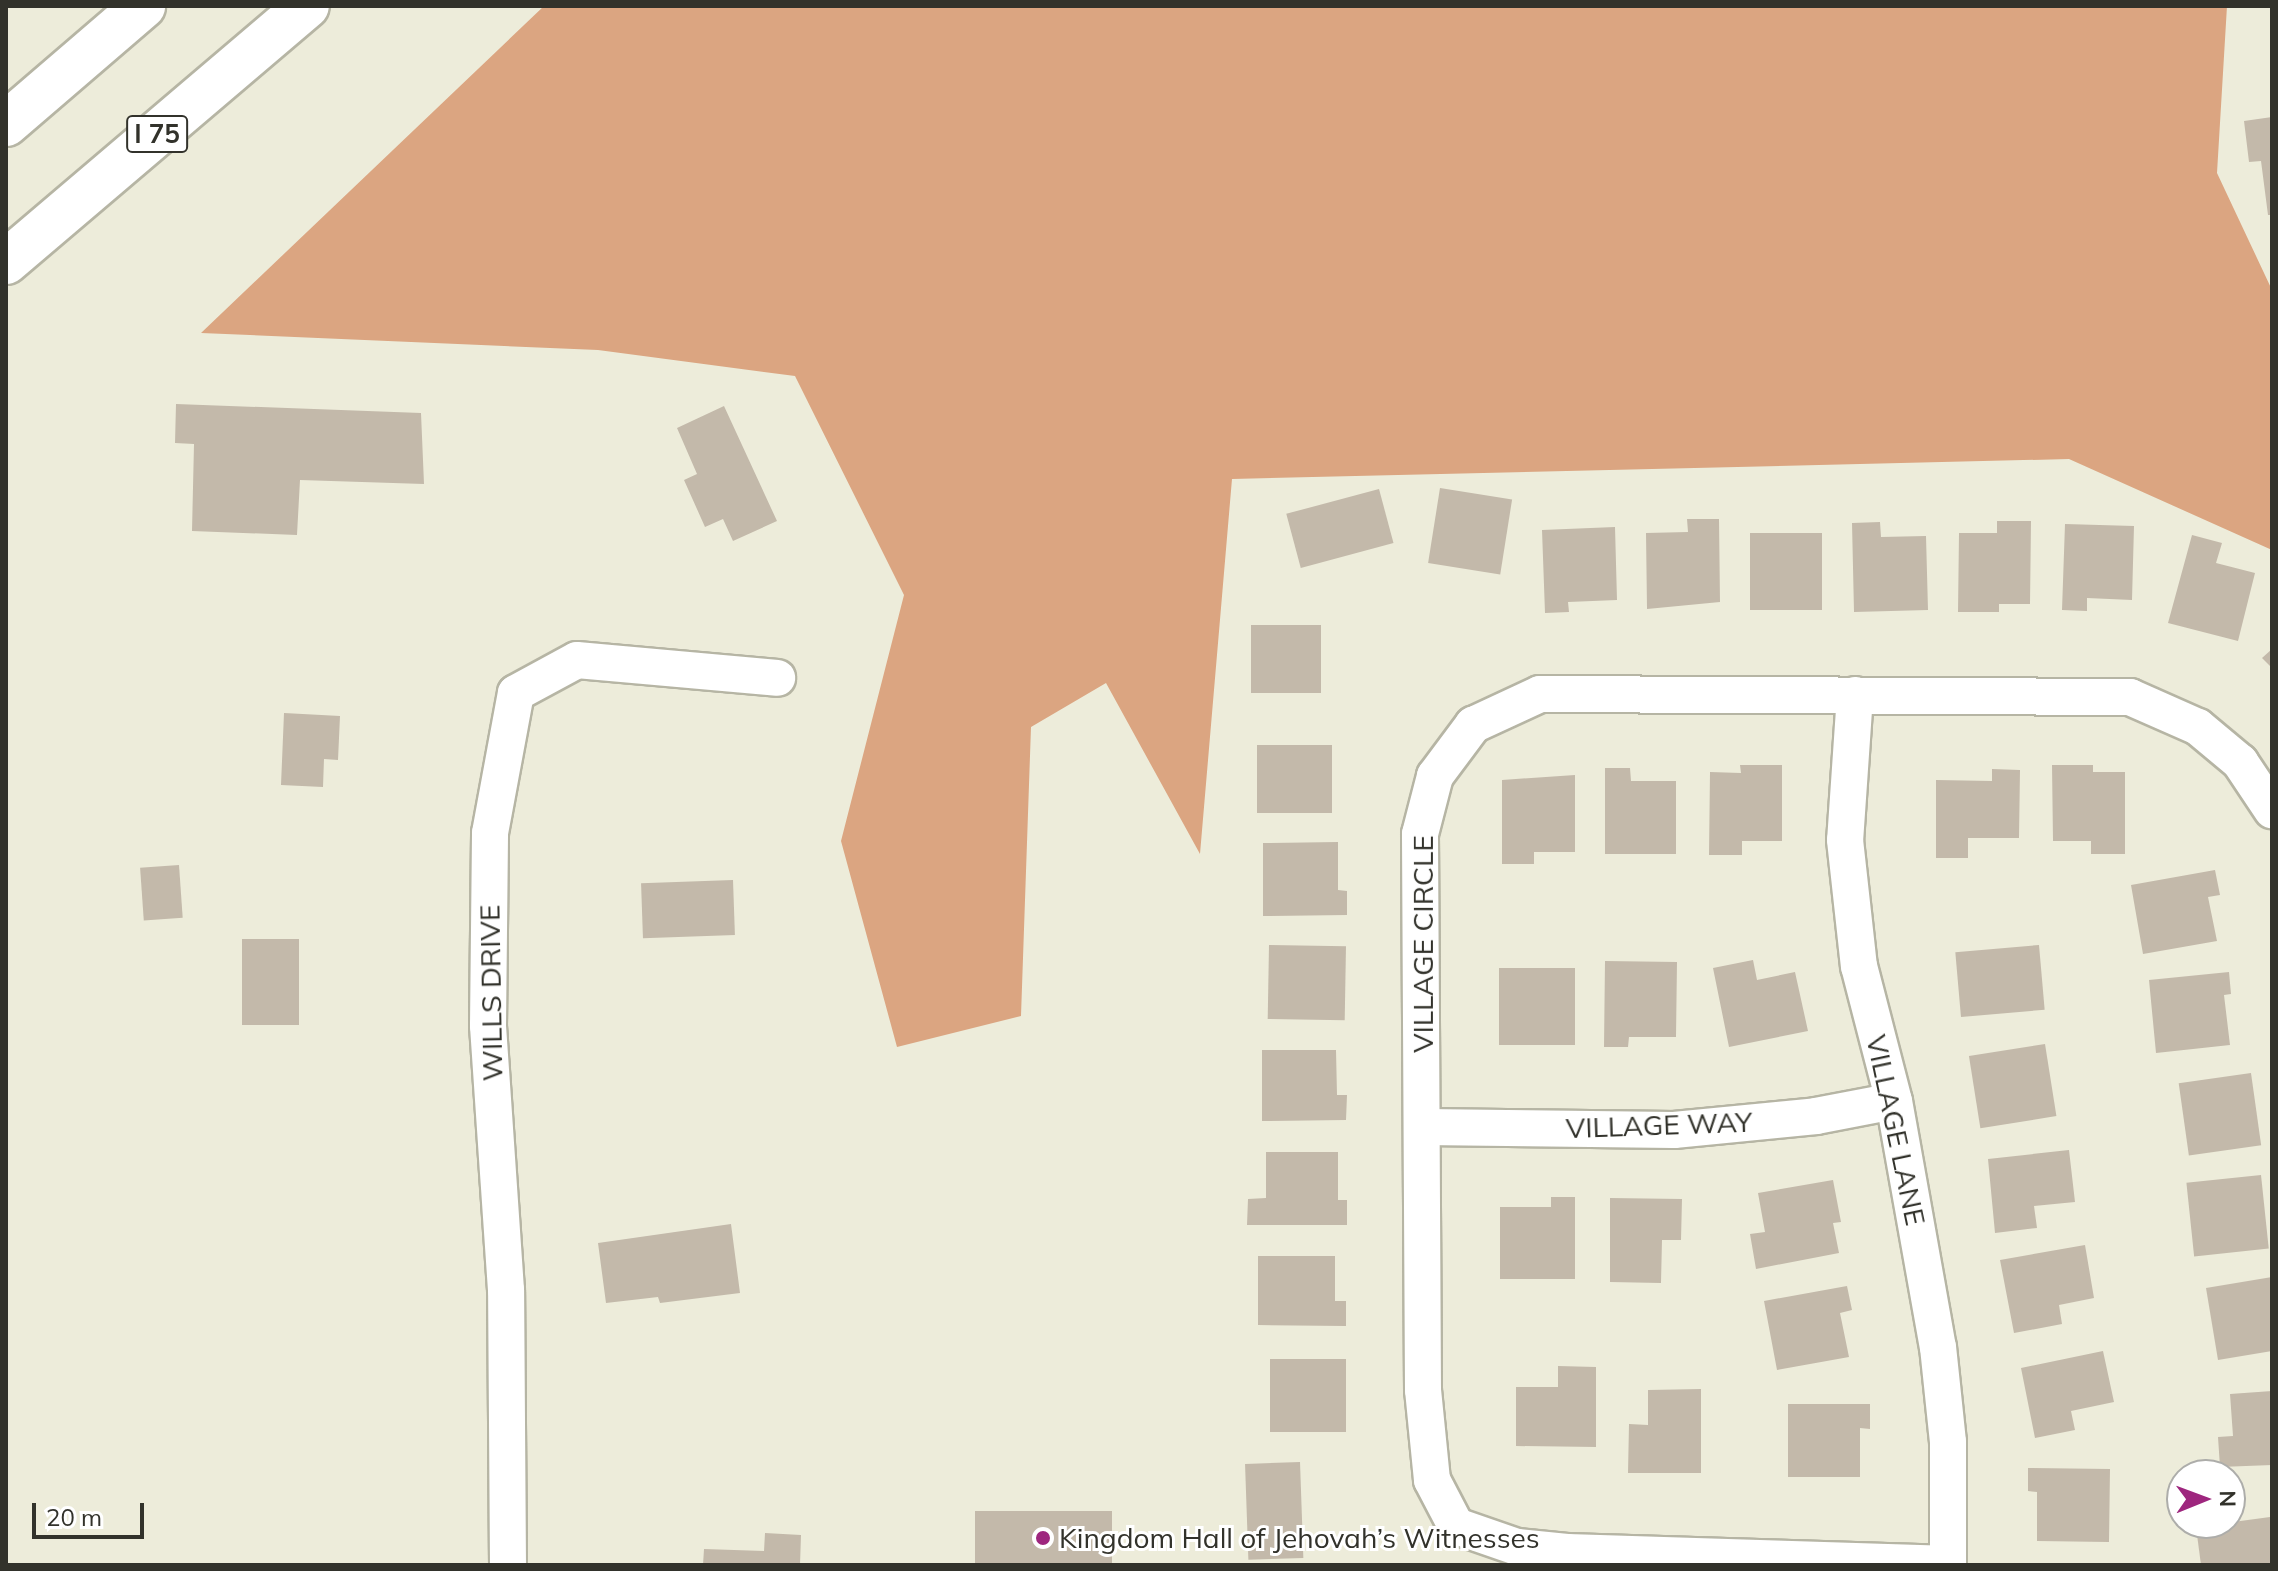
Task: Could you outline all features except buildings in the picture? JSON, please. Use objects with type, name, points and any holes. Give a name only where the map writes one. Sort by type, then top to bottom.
[{"type":"highway","points":[[6,124],[143,6]]},
{"type":"highway","name":"I 75","points":[[6,262],[307,6]]},
{"type":"street","name":"WILLS DRIVE","points":[[508,1565],[506,1290],[488,1026],[490,848],[516,693],[577,660],[777,678]]},
{"type":"street","name":"VILLAGE CIRCLE","points":[[1948,1565],[1567,1552],[1517,1547],[1456,1526],[1432,1480],[1423,1390],[1424,1127],[1420,834],[1435,776],[1473,725],[1540,694],[2130,697],[2198,727],[2240,762],[2272,810]]},
{"type":"street","name":"VILLAGE LANE","points":[[1855,695],[1845,840],[1859,966],[1894,1101],[1938,1347],[1948,1442],[1948,1565]]},
{"type":"street","name":"VILLAGE WAY","points":[[1424,1127],[1674,1130],[1816,1116],[1894,1101]]},
{"type":"shaded area","points":[[544,6],[2227,6],[2217,173],[2272,290],[2272,550],[2069,459],[1232,479],[1200,854],[1106,683],[1031,727],[1021,1016],[897,1047],[841,841],[904,595],[795,376],[598,350],[201,333]]},
{"type":"place","name":"Kingdom Hall of Jehovah’s Witnesses","points":[[1043,1538]]}]
